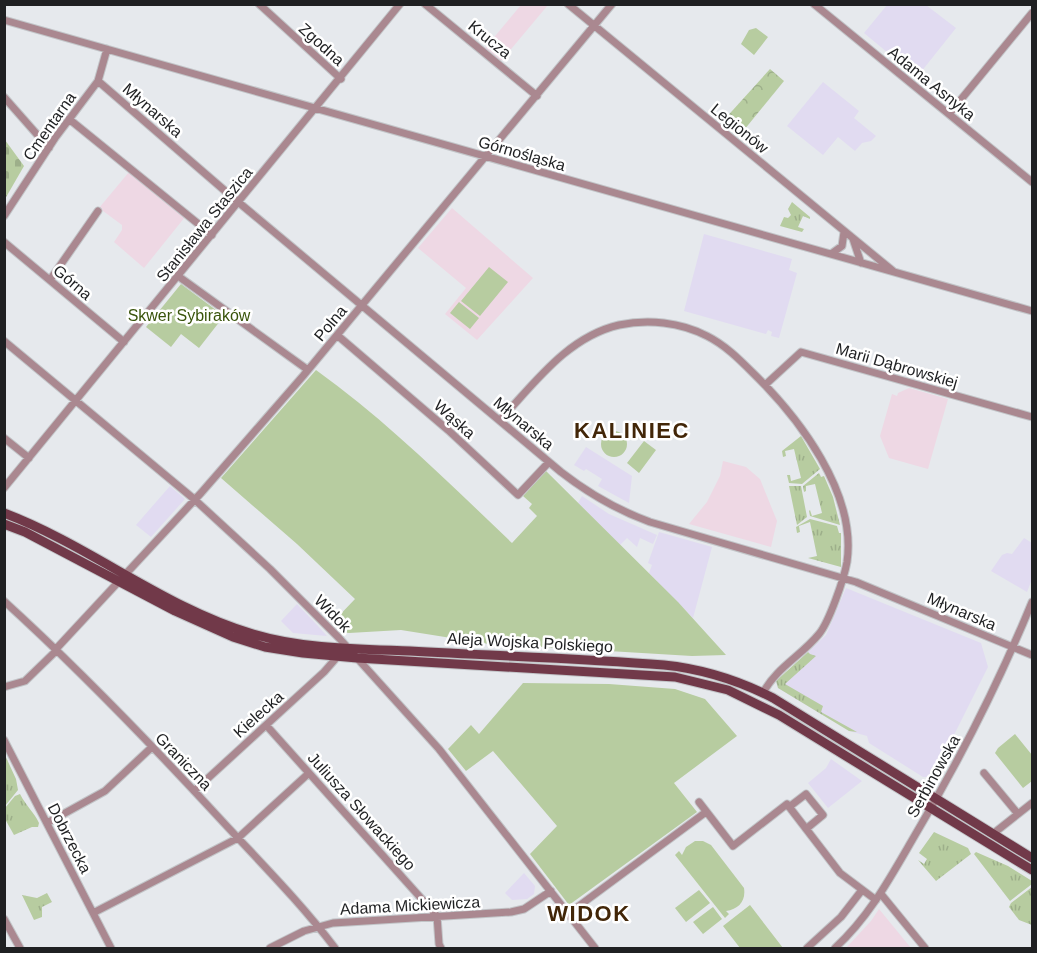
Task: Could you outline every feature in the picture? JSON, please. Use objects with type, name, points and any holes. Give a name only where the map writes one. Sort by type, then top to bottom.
[{"type":"main road","name":"Aleja Wojska Polskiego","points":[[4,513],[42,530],[175,611],[245,641],[285,651],[357,658],[641,674],[702,682],[734,693],[764,707],[1032,870]]},
{"type":"main road","name":"Aleja Wojska Polskiego","points":[[4,524],[175,602],[239,629],[277,640],[348,648],[664,665],[715,674],[763,693],[938,798],[1032,858]]},
{"type":"street","name":"Zgodna","points":[[259,4],[340,79]]},
{"type":"street","name":"Stanisława Staszica","points":[[4,488],[400,4]]},
{"type":"street","name":"Krucza","points":[[425,4],[537,96]]},
{"type":"street","name":"Legionów","points":[[568,4],[895,272]]},
{"type":"street","name":"Polna","points":[[4,687],[26,681],[194,499],[363,305],[612,4]]},
{"type":"street","name":"Adama Asnyka","points":[[814,4],[1032,183]]},
{"type":"street","points":[[949,114],[1032,14]]},
{"type":"street","name":"Górnośląska","points":[[4,20],[1032,311]]},
{"type":"street","name":"Cmentarna","points":[[4,216],[49,147],[98,81],[107,49]]},
{"type":"street","name":"Młynarska","points":[[98,81],[239,203],[549,462],[594,496],[638,518],[843,578],[879,591],[1032,655]]},
{"type":"street","points":[[4,97],[49,147]]},
{"type":"street","points":[[69,119],[212,235]]},
{"type":"street","points":[[50,280],[98,211]]},
{"type":"street","points":[[831,254],[842,246],[844,232]]},
{"type":"street","points":[[853,239],[861,263]]},
{"type":"street","name":"Górna","points":[[4,242],[124,342]]},
{"type":"street","points":[[861,263],[867,248]]},
{"type":"street","points":[[178,276],[308,370]]},
{"type":"street","points":[[500,420],[571,347],[600,332],[634,323],[674,324],[708,336],[729,350],[765,385],[786,407],[808,437],[835,489],[843,515],[847,540],[847,562],[843,578],[820,633],[773,677],[763,693]]},
{"type":"street","name":"Wąska","points":[[337,335],[448,430],[518,495],[549,462]]},
{"type":"street","name":"Widok","points":[[4,341],[194,499],[270,569],[329,628],[439,749],[595,948]]},
{"type":"street","name":"Marii Dąbrowskiej","points":[[765,385],[801,352],[1032,417]]},
{"type":"street","points":[[4,438],[29,458]]},
{"type":"street","name":"Graniczna","points":[[4,601],[57,649],[194,791],[318,926],[335,948]]},
{"type":"street","name":"Serbinowska","points":[[835,948],[857,926],[878,897],[938,798],[1013,648],[1032,602]]},
{"type":"street","points":[[324,646],[330,638],[329,628]]},
{"type":"street","name":"Kielecka","points":[[194,791],[324,672],[338,656]]},
{"type":"street","name":"Juliusza Słowackiego","points":[[266,724],[437,916]]},
{"type":"street","name":"Dobrzecka","points":[[4,740],[111,948]]},
{"type":"street","points":[[46,823],[105,790],[152,747]]},
{"type":"street","points":[[93,913],[238,838],[309,773]]},
{"type":"street","points":[[984,773],[1018,814]]},
{"type":"street","points":[[789,807],[806,794],[823,814],[806,829]]},
{"type":"street","points":[[699,802],[733,846],[787,804],[840,873],[862,890],[878,897],[925,948]]},
{"type":"street","points":[[994,833],[1032,803]]},
{"type":"street","points":[[568,914],[706,812]]},
{"type":"street","points":[[807,948],[841,917],[862,890]]},
{"type":"street","name":"Adama Mickiewicza","points":[[270,948],[318,926],[344,922],[511,912],[524,909],[551,891]]},
{"type":"street","points":[[437,916],[441,948]]},
{"type":"street","points":[[4,919],[20,948]]},
{"type":"shaded area","points":[[521,5],[548,5],[501,61],[485,48]]},
{"type":"shaded area","points":[[887,5],[926,5],[956,28],[917,77],[864,33]]},
{"type":"shaded area","points":[[823,82],[859,111],[854,118],[876,136],[871,141],[862,143],[855,151],[838,137],[823,155],[787,126]]},
{"type":"shaded area","points":[[129,172],[185,217],[144,268],[114,242],[122,230],[122,225],[99,208]]},
{"type":"shaded area","points":[[452,208],[533,278],[477,340],[445,314],[466,288],[418,248]]},
{"type":"shaded area","points":[[704,234],[792,259],[789,270],[797,273],[779,338],[771,336],[772,332],[768,330],[766,334],[684,311]]},
{"type":"shaded area","points":[[909,388],[948,399],[928,469],[889,458],[880,436],[892,394],[897,396],[898,393]]},
{"type":"shaded area","points":[[586,447],[632,476],[629,503],[598,486],[602,479],[574,465]]},
{"type":"shaded area","points":[[723,461],[746,467],[760,479],[777,521],[771,547],[689,524],[707,502],[720,476]]},
{"type":"shaded area","points":[[170,486],[185,499],[151,537],[136,525]]},
{"type":"shaded area","points":[[582,496],[609,514],[657,535],[653,544],[640,538],[637,547],[627,538],[620,545],[578,503]]},
{"type":"shaded area","points":[[659,532],[712,547],[693,618],[649,573],[652,565],[648,563]]},
{"type":"shaded area","points":[[1024,538],[1032,543],[1032,579],[1027,592],[991,571],[1002,555],[1012,554]]},
{"type":"shaded area","points":[[846,588],[981,643],[988,667],[935,773],[929,777],[923,777],[869,743],[867,736],[849,731],[778,688],[776,682],[826,635]]},
{"type":"shaded area","points":[[297,604],[327,636],[293,633],[281,621]]},
{"type":"shaded area","points":[[831,759],[862,781],[828,808],[808,783],[826,768]]},
{"type":"shaded area","points":[[524,873],[535,886],[534,894],[527,899],[512,900],[505,893]]},
{"type":"shaded area","points":[[879,909],[911,948],[846,948],[871,921]]},
{"type":"green space","points":[[756,28],[768,37],[754,55],[741,44],[749,30]]},
{"type":"green space","points":[[770,69],[784,81],[740,135],[723,121]]},
{"type":"green space","points":[[4,140],[24,166],[5,199]]},
{"type":"green space","points":[[792,202],[810,217],[810,219],[803,216],[798,227],[804,229],[802,232],[780,226],[784,217],[788,218],[791,215],[788,209]]},
{"type":"green space","points":[[489,267],[508,282],[480,316],[461,301]]},
{"type":"green space","name":"Skwer Sybiraków","points":[[181,284],[224,316],[199,348],[181,334],[171,347],[146,327]]},
{"type":"green space","points":[[459,302],[479,318],[470,329],[450,313]]},
{"type":"green space","points":[[316,370],[393,431],[512,543],[537,516],[529,508],[532,504],[523,496],[546,471],[678,602],[726,655],[692,656],[489,644],[401,630],[342,632],[332,623],[355,599],[297,544],[221,478]]},
{"type":"green space","points":[[614,431],[623,435],[627,444],[623,453],[614,457],[605,453],[601,444],[605,435]]},
{"type":"green space","points":[[801,436],[820,469],[802,484],[789,483],[787,475],[790,475],[791,481],[801,478],[794,449],[785,451],[786,456],[783,457],[782,451]]},
{"type":"green space","points":[[644,441],[656,450],[639,473],[627,463]]},
{"type":"green space","points":[[819,473],[821,477],[824,476],[833,497],[840,525],[810,516],[810,510],[812,516],[822,513],[815,484],[806,486],[804,492],[803,486]]},
{"type":"green space","points":[[789,486],[801,486],[807,517],[797,525]]},
{"type":"green space","points":[[810,519],[837,526],[841,533],[841,567],[808,558],[817,556],[810,522],[799,526],[800,532],[797,533],[796,527]]},
{"type":"green space","points":[[808,652],[816,656],[785,684],[823,706],[821,712],[857,732],[849,731],[778,688],[776,681]]},
{"type":"green space","points":[[523,683],[609,684],[675,689],[705,699],[737,736],[674,783],[697,812],[569,905],[530,854],[557,826],[493,751],[466,771],[448,749],[471,725],[479,734]]},
{"type":"green space","points":[[1015,734],[1032,755],[1032,781],[1023,788],[995,753]]},
{"type":"green space","points":[[4,753],[16,779],[18,790],[5,806]]},
{"type":"green space","points":[[20,794],[39,823],[38,827],[32,827],[14,835],[5,819],[5,808],[15,796]]},
{"type":"green space","points":[[934,832],[968,848],[971,854],[936,881],[918,860],[924,864],[927,859],[919,853]]},
{"type":"green space","points":[[695,841],[703,841],[711,845],[744,888],[741,904],[726,911],[729,914],[725,918],[675,855],[679,851],[682,855],[686,847]]},
{"type":"green space","points":[[976,852],[1008,866],[1032,881],[1032,884],[1010,901],[974,854]]},
{"type":"green space","points":[[1032,887],[1032,925],[1019,920],[1009,907]]},
{"type":"green space","points":[[699,890],[710,903],[686,922],[675,908]]},
{"type":"green space","points":[[47,893],[52,902],[42,907],[42,917],[34,920],[22,895],[37,898]]},
{"type":"green space","points":[[750,905],[783,948],[740,948],[723,926]]},
{"type":"green space","points":[[713,907],[722,919],[703,934],[693,922]]},
{"type":"district","name":"KALINIEC","points":[[632,430]]},
{"type":"district","name":"WIDOK","points":[[589,913]]}]
